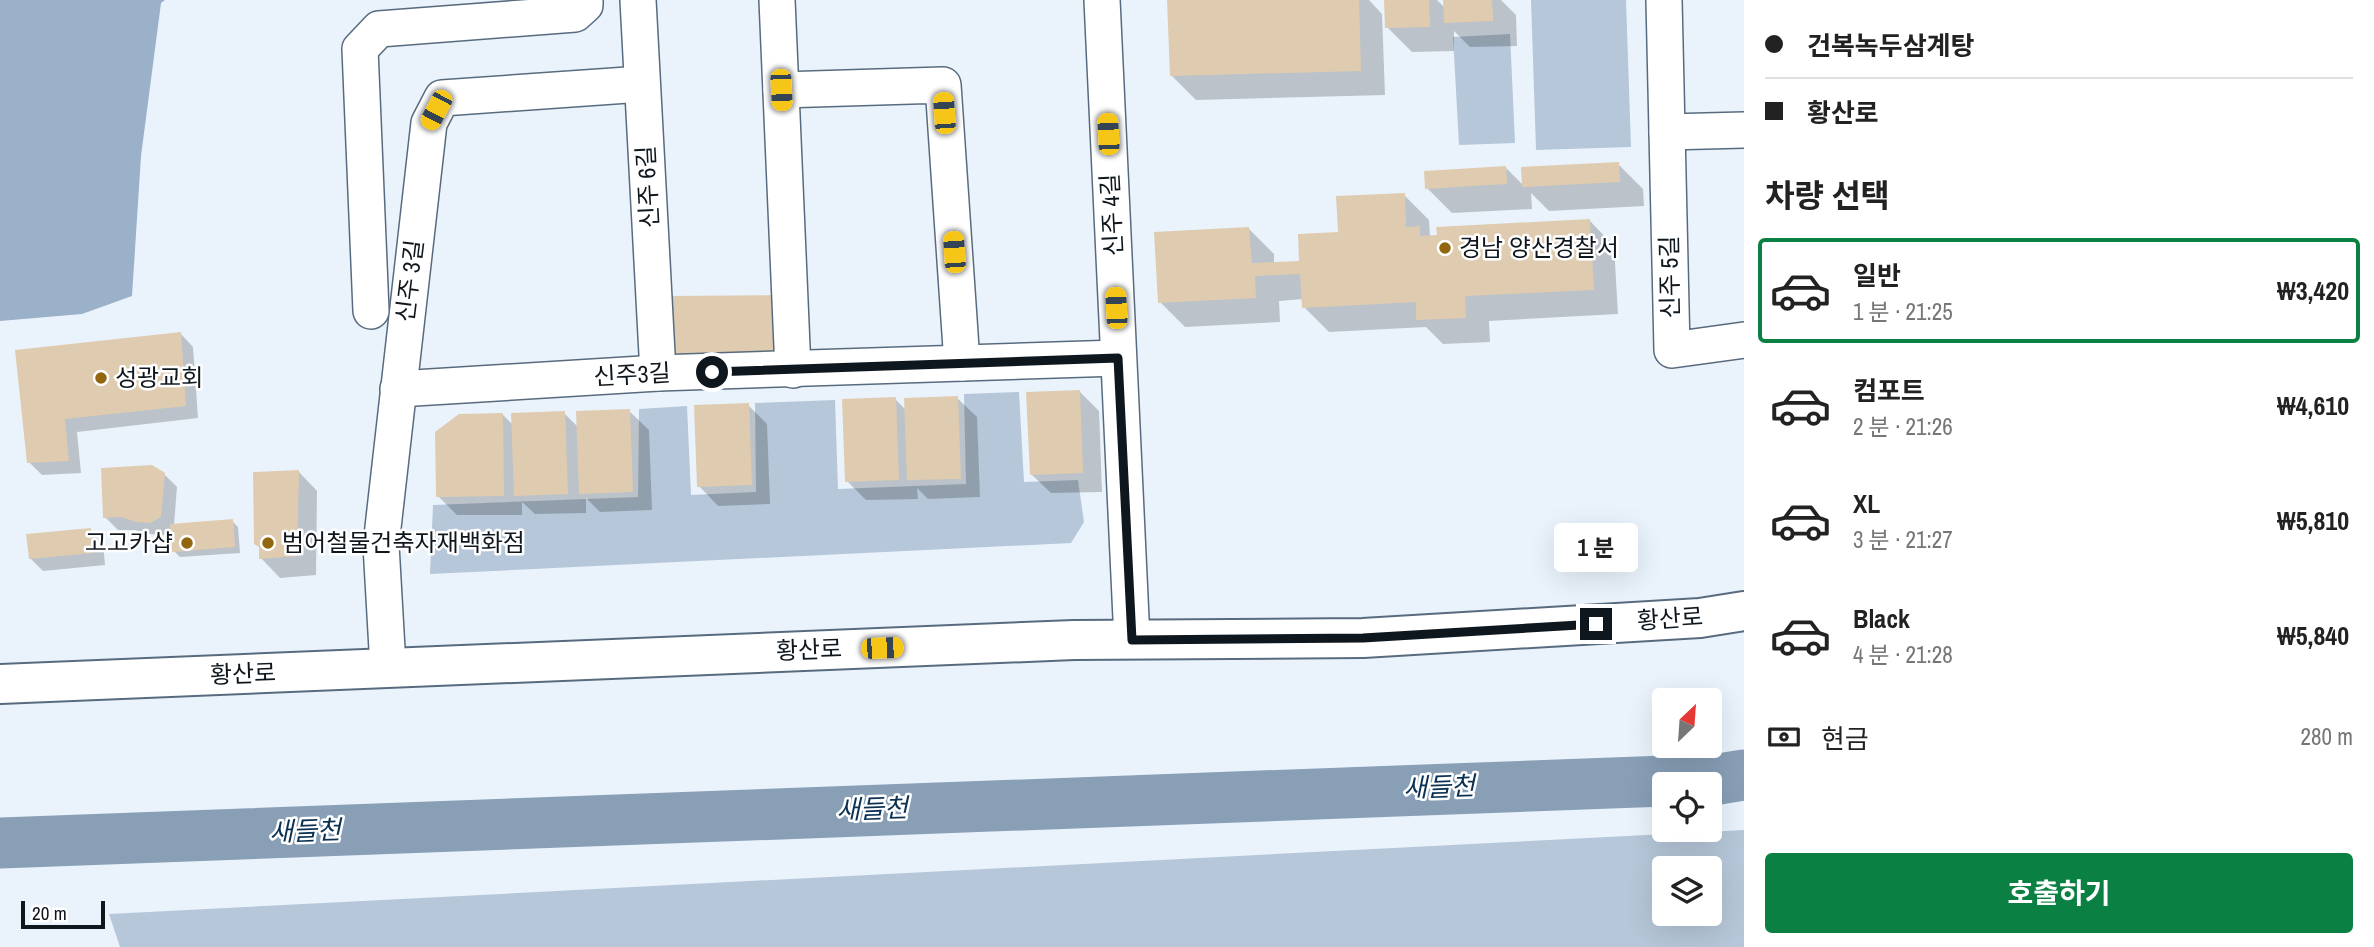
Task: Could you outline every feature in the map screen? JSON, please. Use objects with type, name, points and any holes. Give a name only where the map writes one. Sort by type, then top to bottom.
[{"type":"main road","name":"황산로","points":[[0,684],[1073,640],[1363,638],[1700,618],[1744,611]]},
{"type":"street","points":[[371,311],[360,49],[379,29],[575,15],[585,5],[585,0]]},
{"type":"street","name":"신주 6길","points":[[638,0],[658,373]]},
{"type":"street","points":[[777,0],[793,370]]},
{"type":"street","name":"신주 4길","points":[[1102,0],[1132,640]]},
{"type":"street","name":"신주 5길","points":[[1664,0],[1672,350],[1744,341]]},
{"type":"street","name":"신주 3길","points":[[388,667],[381,545],[429,123],[442,98],[642,84]]},
{"type":"street","points":[[781,90],[943,85],[962,363]]},
{"type":"street","points":[[1667,132],[1744,130]]},
{"type":"street","name":"신주3길","points":[[398,388],[658,373],[1118,358]]},
{"type":"shaded area","points":[[0,0],[165,0],[161,3],[141,156],[132,296],[82,314],[0,321]]},
{"type":"shaded area","points":[[1531,0],[1626,0],[1631,147],[1536,150]]},
{"type":"shaded area","points":[[1510,34],[1515,143],[1459,145],[1453,37]]},
{"type":"shaded area","points":[[1019,392],[1024,482],[1078,480],[1084,522],[1071,543],[430,574],[433,505],[638,497],[639,409],[687,406],[691,495],[756,492],[755,403],[835,400],[838,489],[966,484],[964,394]]},
{"type":"shaded area","points":[[1744,830],[1744,947],[120,947],[109,914],[1652,835],[1652,842],[1722,842],[1722,831]]},
{"type":"building","points":[[1167,0],[1359,0],[1361,71],[1170,76]]},
{"type":"building","points":[[1384,0],[1429,0],[1430,27],[1385,28]]},
{"type":"building","points":[[1443,0],[1492,0],[1493,21],[1444,23]]},
{"type":"building","points":[[1619,162],[1620,182],[1522,187],[1521,167]]},
{"type":"building","points":[[1506,166],[1507,184],[1425,189],[1424,171]]},
{"type":"building","name":"경남 양산경찰서","points":[[1405,193],[1406,227],[1420,226],[1420,236],[1437,235],[1436,227],[1590,219],[1594,290],[1465,296],[1466,318],[1416,320],[1416,302],[1302,308],[1300,274],[1255,276],[1256,298],[1158,303],[1154,232],[1249,227],[1252,263],[1299,261],[1298,234],[1338,232],[1336,196]]},
{"type":"building","points":[[778,295],[779,360],[667,362],[666,296]]},
{"type":"building","name":"성광교회","points":[[181,332],[186,406],[65,419],[69,461],[27,463],[15,350]]},
{"type":"building","points":[[1080,390],[1083,473],[1030,475],[1026,392]]},
{"type":"building","points":[[958,396],[961,479],[907,480],[904,398]]},
{"type":"building","points":[[896,397],[899,480],[845,482],[842,399]]},
{"type":"building","points":[[749,403],[752,485],[697,487],[694,405]]},
{"type":"building","points":[[630,409],[633,492],[579,494],[576,411]]},
{"type":"building","points":[[565,411],[568,494],[514,496],[511,413]]},
{"type":"building","points":[[503,413],[504,496],[436,497],[435,432],[459,414]]},
{"type":"building","points":[[152,465],[165,473],[161,517],[150,523],[121,517],[103,518],[101,468]]},
{"type":"building","points":[[299,470],[297,556],[259,559],[259,547],[254,544],[253,472]]},
{"type":"building","points":[[233,519],[235,547],[172,552],[170,524]]},
{"type":"building","points":[[91,528],[93,553],[29,559],[26,534]]},
{"type":"waterway","name":"새들천","points":[[0,843],[1719,779],[1744,775]]},
{"type":"place","name":"경남 양산경찰서","points":[[1445,248]]},
{"type":"place","name":"성광교회","points":[[101,378]]},
{"type":"place","name":"고고카샵","points":[[187,543]]},
{"type":"place","name":"범어철물건축자재백화점","points":[[268,543]]},
{"type":"route","points":[[712,372],[1118,358],[1132,640],[1363,638],[1596,624]]}]
